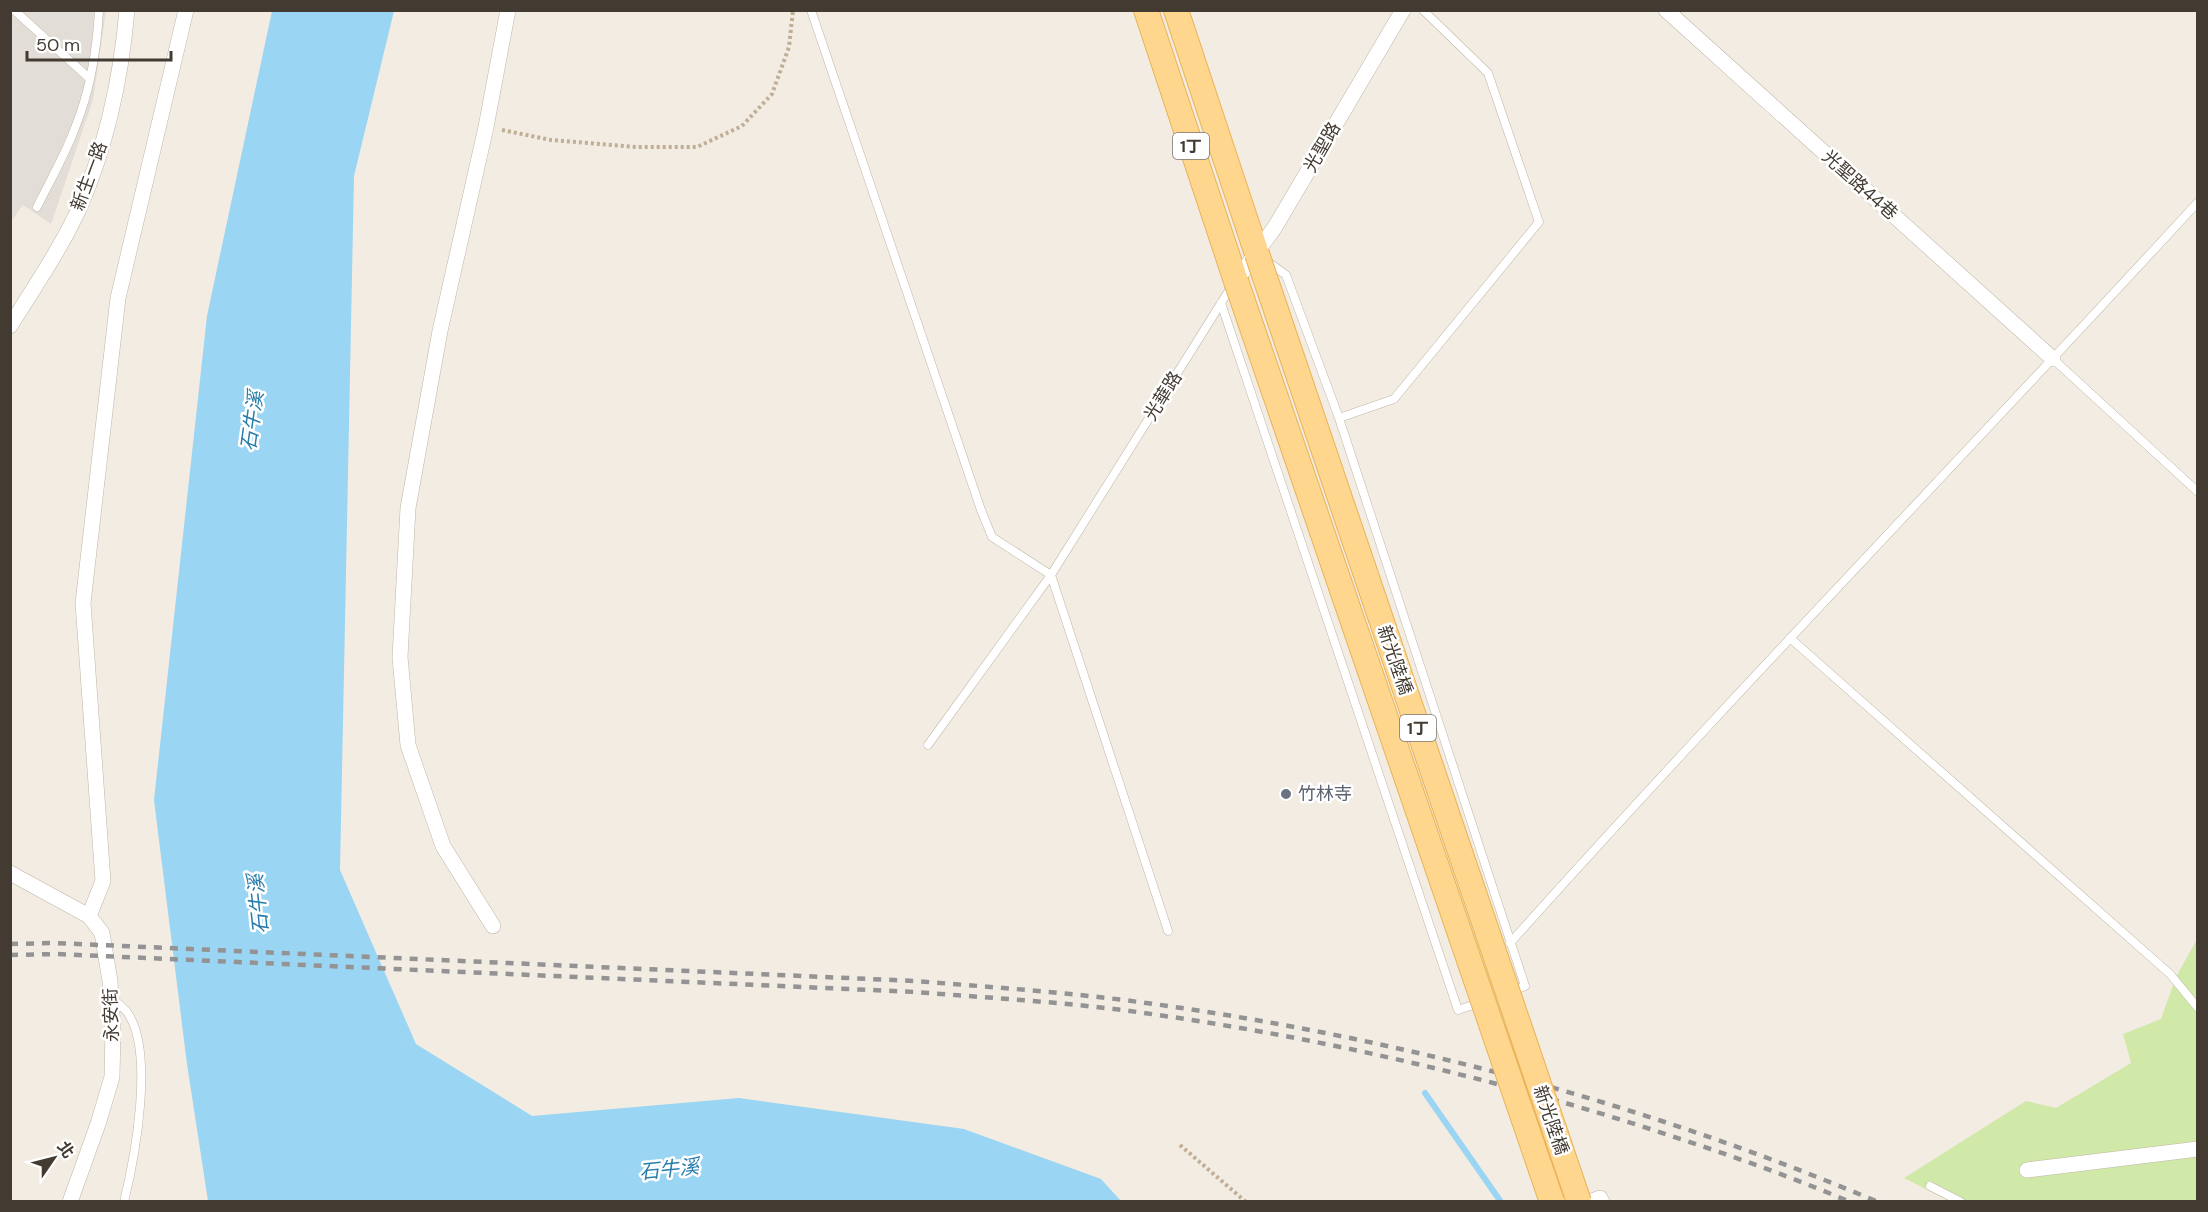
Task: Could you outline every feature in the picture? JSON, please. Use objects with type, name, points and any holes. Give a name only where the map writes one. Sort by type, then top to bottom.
[{"type":"main road","name":"1丁","points":[[1146,10],[1236,281]]},
{"type":"main road","name":"1丁","points":[[1176,10],[1257,254]]},
{"type":"main road","name":"新光陸橋","points":[[1257,254],[1579,1202]]},
{"type":"main road","name":"新光陸橋","points":[[1236,281],[1552,1202]]},
{"type":"street","name":"新生一路","points":[[10,326],[55,256],[78,210],[90,178],[114,100],[123,57],[127,10]]},
{"type":"street","points":[[10,873],[89,916],[103,881],[83,603],[118,298],[186,10]]},
{"type":"street","points":[[493,926],[443,846],[439,835],[408,745],[400,657],[408,508],[440,331],[486,127],[508,10]]},
{"type":"street","name":"光聖路","points":[[1236,281],[1275,227],[1403,10]]},
{"type":"street","name":"光聖路44巷","points":[[1666,10],[2053,359]]},
{"type":"street","name":"永安街","points":[[70,1202],[112,1077],[113,1029],[110,981],[102,933],[89,916]]},
{"type":"street","points":[[2027,1170],[2198,1149]]},
{"type":"street","points":[[1589,1202],[1600,1198],[1602,1202]]},
{"type":"lane","points":[[14,10],[90,80]]},
{"type":"lane","points":[[38,207],[76,127],[90,80],[98,36],[99,10]]},
{"type":"lane","points":[[811,10],[981,510],[992,537],[1051,575],[1168,931]]},
{"type":"lane","points":[[1339,418],[1394,399],[1539,222],[1488,73],[1423,10]]},
{"type":"lane","points":[[1510,943],[1790,638],[2198,202]]},
{"type":"lane","points":[[1257,254],[1286,276],[1339,418],[1525,986],[1503,994]]},
{"type":"lane","name":"光華路","points":[[928,745],[1051,575],[1236,281]]},
{"type":"lane","points":[[1221,303],[1458,1011],[1491,998]]},
{"type":"lane","points":[[2053,359],[2198,492]]},
{"type":"lane","points":[[1790,638],[2169,974],[2198,1008]]},
{"type":"lane","points":[[111,997],[127,1012],[138,1040],[141,1086],[134,1160],[124,1202]]},
{"type":"lane","points":[[1930,1186],[1961,1202]]},
{"type":"path","points":[[486,127],[551,140],[636,147],[697,147],[742,126],[772,93],[789,46],[793,10]]},
{"type":"path","points":[[1180,1145],[1246,1202]]},
{"type":"shaded area","points":[[11,11],[106,11],[93,100],[51,224],[23,205],[11,221]]},
{"type":"green space","points":[[2197,939],[2197,1201],[1949,1201],[1904,1178],[2026,1101],[2056,1108],[2131,1063],[2123,1034],[2161,1019],[2176,977]]},
{"type":"water","name":"石牛溪","points":[[272,11],[394,11],[354,176],[340,870],[416,1044],[532,1116],[739,1098],[964,1129],[1101,1179],[1121,1201],[208,1201],[187,1064],[154,800],[207,316]]},
{"type":"waterway","points":[[1425,1093],[1501,1202]]},
{"type":"railway","points":[[10,944],[55,943],[915,981],[1139,1002],[1234,1016],[1328,1034],[1515,1077],[1699,1133],[1878,1202]]},
{"type":"railway","points":[[10,955],[56,954],[916,992],[1137,1012],[1332,1045],[1524,1091],[1701,1146],[1776,1172],[1850,1202]]},
{"type":"place","name":"竹林寺","points":[[1286,794]]}]
